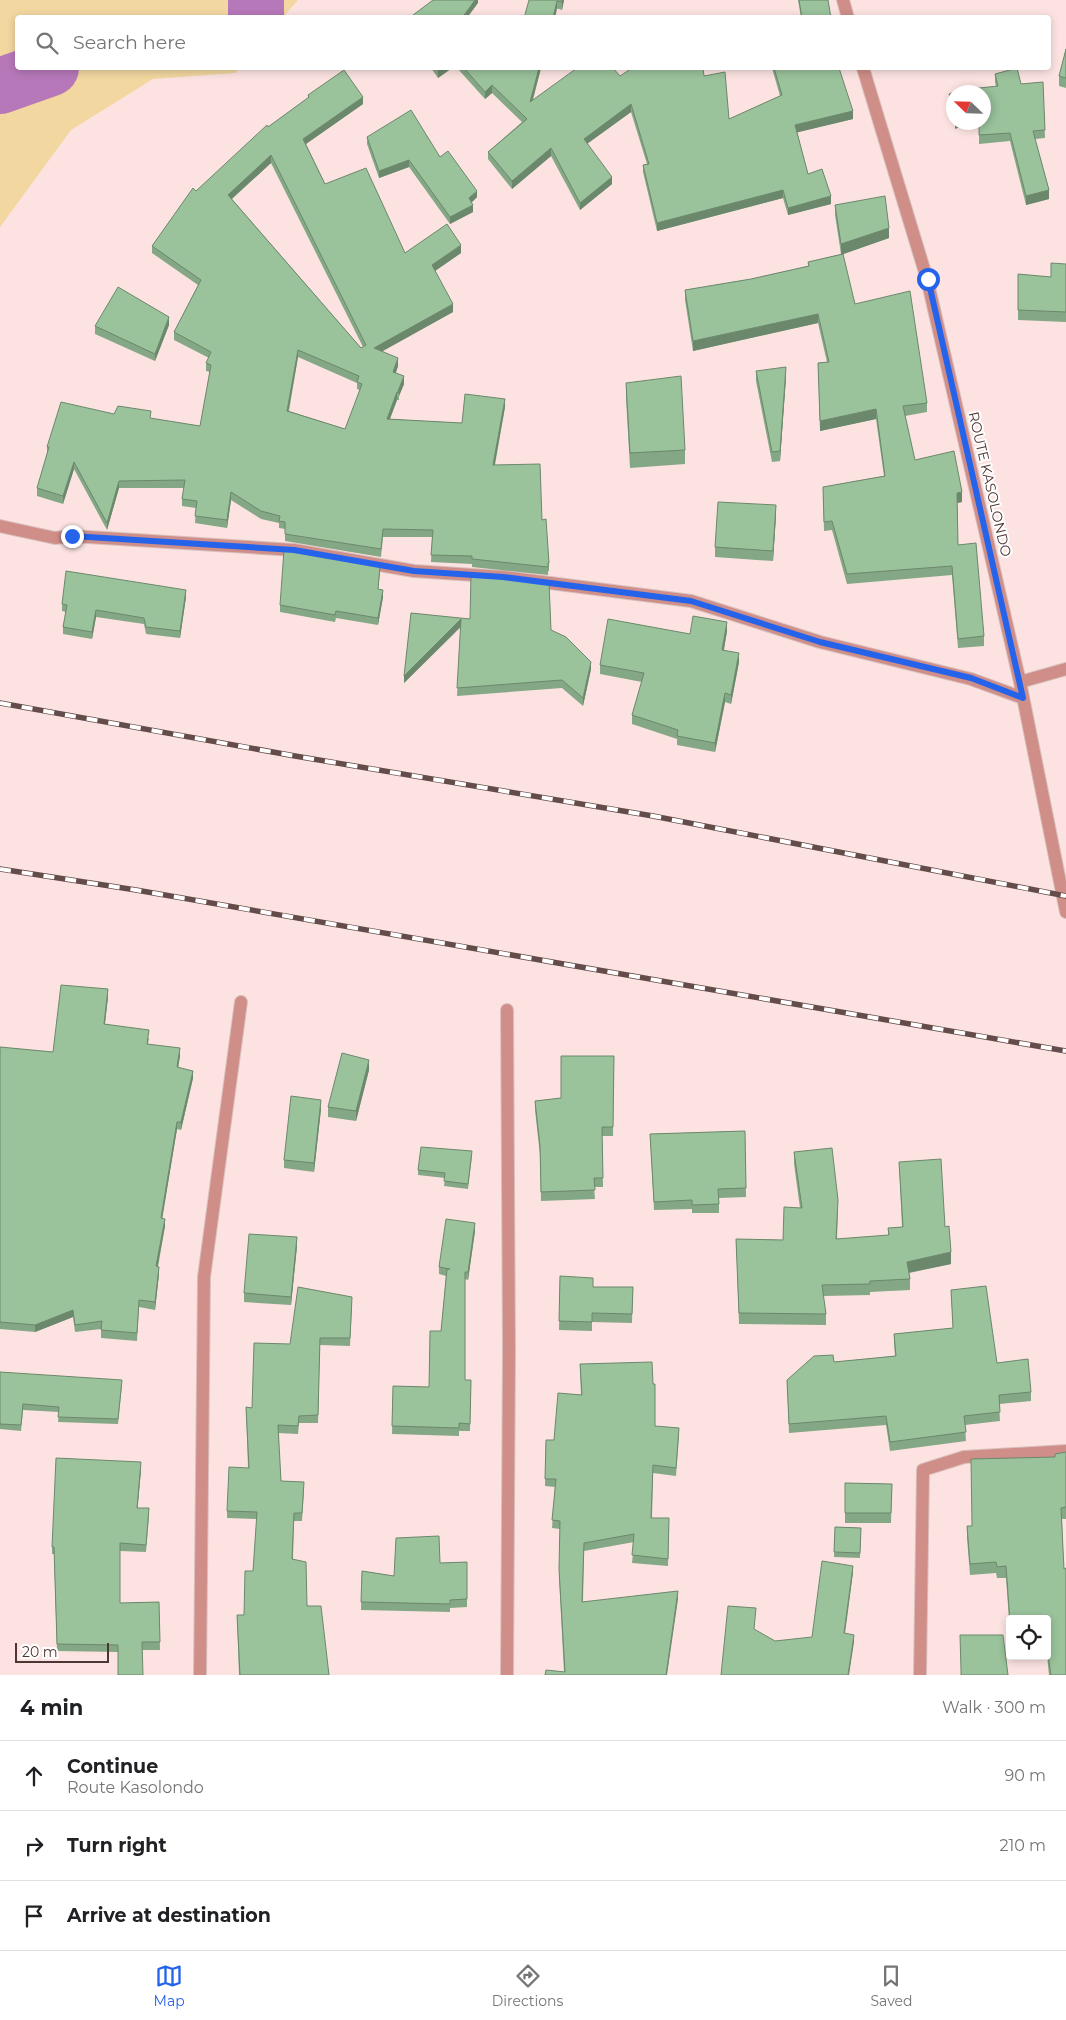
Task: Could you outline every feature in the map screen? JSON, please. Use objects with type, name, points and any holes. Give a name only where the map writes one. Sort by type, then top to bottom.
[{"type":"street","points":[[843,0],[847,15]]},
{"type":"street","name":"ROUTE KASOLONDO","points":[[864,70],[928,279],[1020,682],[1063,883],[1066,912]]},
{"type":"street","points":[[0,526],[55,538],[72,536],[294,550],[414,571],[503,577],[691,601],[820,642],[971,678],[1023,698]]},
{"type":"street","points":[[1020,682],[1066,669]]},
{"type":"street","points":[[200,1675],[204,1277],[241,1002]]},
{"type":"street","points":[[507,1010],[509,1350],[507,1675]]},
{"type":"street","points":[[920,1675],[923,1470],[964,1457],[1066,1451]]},
{"type":"shaded area","points":[[0,0],[298,0],[285,15],[15,15],[15,70],[238,70],[235,73],[153,79],[71,130],[0,227]]},
{"type":"building","points":[[433,0],[475,0],[464,15],[413,15]]},
{"type":"building","points":[[529,0],[562,0],[562,2],[557,1],[554,15],[525,15]]},
{"type":"building","points":[[799,0],[828,0],[830,15],[802,15]]},
{"type":"building","points":[[1066,49],[1066,78],[1059,76]]},
{"type":"building","points":[[344,70],[363,97],[303,139],[325,184],[366,168],[405,253],[447,224],[461,245],[432,265],[453,304],[374,348],[398,358],[393,372],[404,376],[398,391],[399,393],[397,392],[387,419],[462,423],[465,394],[505,399],[493,465],[540,464],[542,520],[546,519],[548,567],[472,559],[472,556],[431,555],[433,530],[383,529],[381,549],[285,534],[285,522],[279,521],[280,516],[261,511],[231,492],[227,520],[195,516],[197,501],[182,499],[185,480],[119,481],[107,523],[74,462],[63,496],[37,488],[61,402],[114,414],[118,406],[151,411],[150,418],[200,426],[211,365],[206,363],[211,352],[174,332],[201,280],[152,246],[193,188],[196,191],[267,125],[268,127],[309,97],[308,95]],"holes":[[[271,155],[366,345],[361,348],[228,195]],[[298,350],[359,376],[357,382],[362,384],[345,429],[287,411]]]},
{"type":"building","points":[[466,70],[538,70],[530,102],[574,70],[615,70],[620,76],[629,70],[703,70],[704,76],[725,72],[729,119],[782,95],[775,70],[840,70],[853,111],[795,125],[808,174],[822,169],[831,196],[788,208],[783,190],[657,223],[643,165],[649,164],[631,104],[584,139],[612,177],[580,203],[551,148],[512,181],[488,152],[527,119],[492,85],[485,92]]},
{"type":"building","points":[[1018,70],[1021,84],[1043,82],[1045,130],[1033,131],[1049,190],[1026,196],[1010,133],[979,135],[979,130],[991,130],[991,87],[998,86],[995,74]]},
{"type":"building","points":[[411,110],[440,157],[448,151],[477,191],[469,198],[473,205],[450,217],[409,160],[379,171],[367,137]]},
{"type":"building","points":[[885,196],[889,228],[841,244],[835,205]]},
{"type":"building","points":[[843,254],[855,304],[910,291],[927,403],[903,406],[915,460],[954,451],[962,492],[957,493],[958,545],[976,543],[984,636],[958,639],[952,566],[847,574],[832,521],[824,522],[823,487],[885,476],[876,409],[820,421],[818,363],[829,362],[818,314],[693,341],[685,290],[751,279],[809,266],[808,262]]},
{"type":"building","points":[[1051,263],[1066,264],[1066,312],[1018,310],[1018,274],[1051,277]]},
{"type":"building","points":[[118,287],[169,317],[155,354],[95,326]]},
{"type":"building","points":[[786,367],[780,451],[772,452],[756,371]]},
{"type":"building","points":[[681,376],[685,450],[630,453],[626,383]]},
{"type":"building","points":[[718,502],[776,505],[773,551],[715,547]]},
{"type":"building","points":[[284,550],[380,566],[378,589],[383,590],[378,618],[336,611],[335,615],[280,605]]},
{"type":"building","points":[[66,571],[186,590],[180,631],[146,627],[144,618],[96,610],[92,632],[63,627],[67,605],[62,604]]},
{"type":"building","points":[[471,575],[549,583],[551,630],[566,637],[591,662],[583,698],[562,680],[457,688],[461,619],[404,676],[411,613],[470,619]]},
{"type":"building","points":[[693,616],[727,622],[722,650],[739,653],[731,695],[725,693],[715,743],[677,736],[678,730],[632,715],[644,673],[600,665],[608,619],[690,634]]},
{"type":"building","points":[[61,985],[108,989],[104,1024],[149,1030],[147,1044],[180,1048],[177,1067],[193,1071],[181,1122],[177,1122],[161,1218],[165,1219],[156,1266],[159,1267],[155,1302],[139,1300],[137,1333],[101,1330],[102,1321],[75,1325],[73,1310],[35,1325],[0,1322],[0,1047],[53,1052]]},
{"type":"building","points":[[342,1053],[369,1060],[356,1111],[328,1107]]},
{"type":"building","points":[[561,1056],[614,1056],[613,1127],[602,1127],[603,1178],[594,1178],[595,1190],[541,1192],[540,1146],[535,1101],[561,1098]]},
{"type":"building","points":[[291,1096],[321,1100],[314,1163],[284,1160]]},
{"type":"building","points":[[745,1131],[746,1188],[718,1189],[719,1204],[692,1205],[692,1200],[654,1202],[650,1134]]},
{"type":"building","points":[[421,1147],[472,1151],[468,1184],[444,1181],[445,1173],[418,1170]]},
{"type":"building","points":[[832,1148],[838,1200],[836,1239],[889,1235],[888,1228],[903,1227],[899,1162],[941,1159],[945,1227],[949,1226],[951,1252],[907,1262],[910,1279],[870,1281],[870,1284],[822,1285],[826,1314],[739,1313],[736,1239],[783,1240],[784,1207],[802,1208],[794,1152]]},
{"type":"building","points":[[446,1219],[475,1223],[468,1272],[465,1272],[465,1380],[471,1380],[470,1424],[459,1423],[459,1428],[392,1426],[393,1386],[429,1387],[430,1331],[441,1331],[447,1269],[450,1269],[439,1267]]},
{"type":"building","points":[[249,1234],[297,1237],[291,1297],[244,1293]]},
{"type":"building","points":[[560,1276],[593,1278],[593,1287],[633,1287],[632,1314],[592,1313],[592,1322],[559,1321]]},
{"type":"building","points":[[986,1286],[997,1363],[1028,1359],[1031,1392],[999,1395],[1000,1412],[964,1416],[966,1432],[890,1442],[886,1416],[789,1424],[787,1380],[814,1356],[833,1355],[834,1362],[896,1356],[894,1334],[953,1328],[951,1290]]},
{"type":"building","points":[[298,1287],[352,1297],[350,1338],[320,1338],[318,1415],[299,1416],[298,1426],[278,1425],[281,1481],[304,1482],[302,1513],[294,1513],[292,1559],[306,1562],[307,1606],[321,1606],[329,1675],[240,1675],[237,1615],[244,1615],[245,1571],[253,1571],[257,1512],[227,1511],[229,1467],[249,1468],[246,1407],[252,1408],[254,1343],[290,1344]]},
{"type":"building","points":[[652,1362],[653,1384],[655,1384],[655,1426],[679,1428],[676,1468],[653,1465],[651,1518],[669,1518],[668,1559],[632,1555],[634,1534],[584,1543],[582,1602],[678,1591],[666,1675],[545,1675],[546,1670],[565,1672],[559,1569],[560,1521],[552,1520],[556,1479],[545,1479],[546,1440],[554,1440],[558,1393],[582,1395],[580,1364]]},
{"type":"building","points":[[0,1372],[122,1380],[118,1419],[58,1417],[59,1407],[23,1404],[21,1425],[0,1424]]},
{"type":"building","points":[[1066,1452],[1066,1507],[1061,1508],[1064,1569],[1066,1568],[1066,1675],[1051,1675],[1049,1660],[1051,1660],[1051,1615],[1010,1615],[1006,1566],[997,1567],[996,1562],[970,1564],[967,1526],[972,1526],[971,1459],[1055,1457],[1055,1454]]},
{"type":"building","points":[[56,1458],[141,1462],[137,1508],[149,1508],[146,1545],[120,1543],[120,1603],[159,1602],[160,1642],[142,1642],[143,1675],[118,1675],[118,1645],[57,1644],[54,1547],[52,1547]]},
{"type":"building","points":[[845,1483],[892,1484],[891,1513],[845,1513]]},
{"type":"building","points":[[835,1527],[861,1528],[860,1553],[834,1552]]},
{"type":"building","points":[[439,1536],[440,1563],[467,1562],[467,1599],[450,1600],[450,1604],[361,1602],[362,1571],[394,1576],[396,1538]]},
{"type":"building","points":[[822,1561],[853,1566],[844,1633],[854,1635],[848,1675],[721,1675],[728,1606],[756,1608],[754,1629],[775,1641],[812,1637]]},
{"type":"building","points":[[960,1635],[1003,1635],[1008,1675],[961,1675]]},
{"type":"waterway","points":[[256,0],[256,15]]},
{"type":"waterway","points":[[0,86],[45,70]]},
{"type":"railway","points":[[0,703],[295,756],[653,816],[1066,896]]},
{"type":"railway","points":[[0,869],[136,890],[1066,1051]]},
{"type":"route","points":[[72,536],[294,550],[414,571],[503,577],[691,601],[820,642],[971,678],[1023,698],[928,279]]}]
